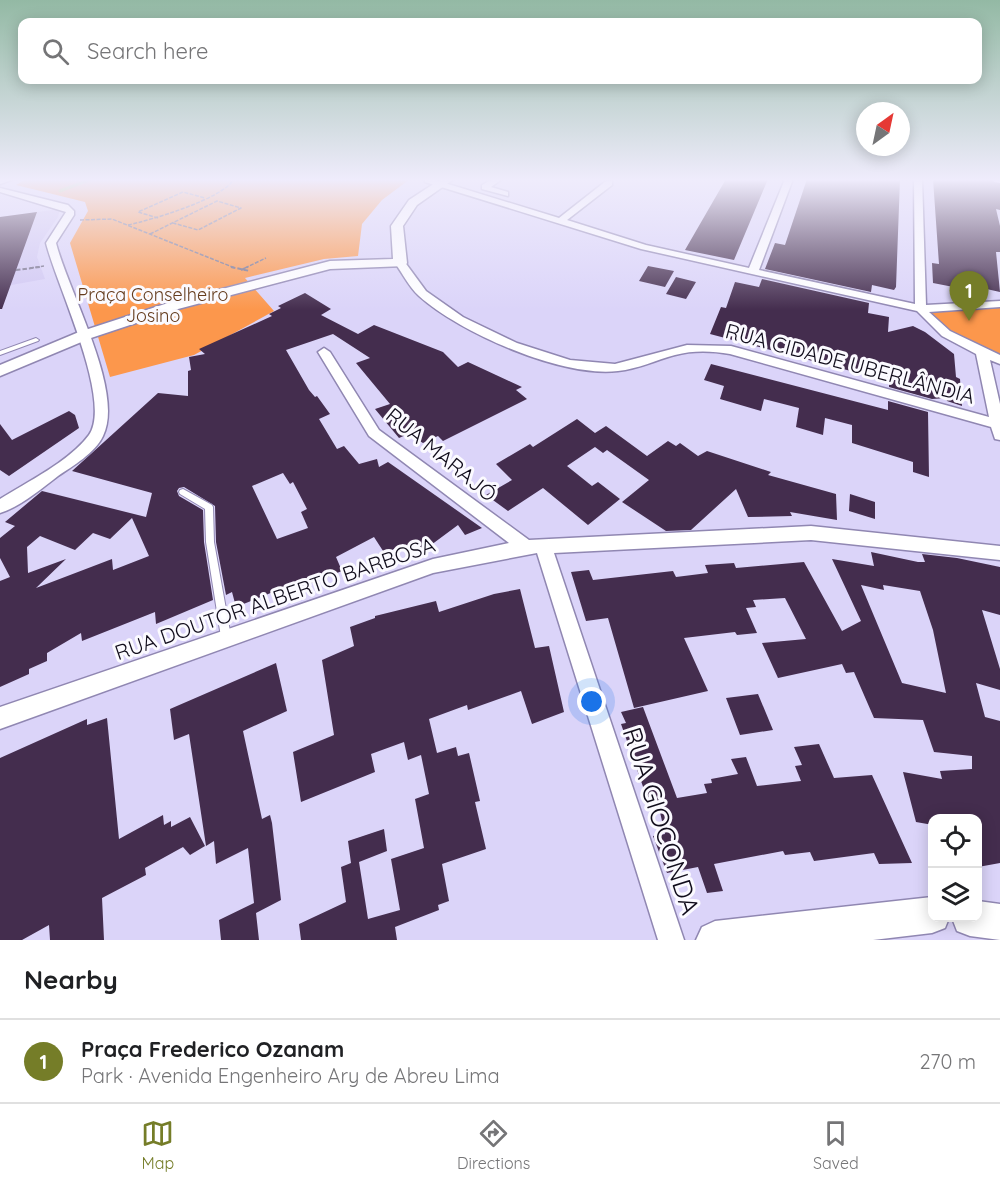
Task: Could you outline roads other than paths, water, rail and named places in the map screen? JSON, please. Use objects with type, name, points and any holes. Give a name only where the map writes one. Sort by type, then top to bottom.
[{"type":"street","points":[[0,507],[68,460],[97,435],[103,412],[85,335],[55,264],[51,243],[65,223]]},
{"type":"street","points":[[0,372],[85,335],[173,306],[330,265],[400,263],[397,226],[399,223]]},
{"type":"street","points":[[566,223],[644,247],[921,309],[1000,304]]},
{"type":"street","points":[[753,271],[772,223]]},
{"type":"street","points":[[919,223],[921,309],[935,325],[1000,360]]},
{"type":"street","name":"RUA CIDADE UBERLÂNDIA","points":[[400,263],[422,293],[460,320],[491,336],[552,357],[601,369],[629,366],[680,350],[703,346],[730,350],[999,430]]},
{"type":"street","name":"RUA MARAJÓ","points":[[324,352],[374,433],[535,548]]},
{"type":"street","points":[[982,352],[999,430]]},
{"type":"street","name":"RUA DOUTOR ALBERTO BARBOSA","points":[[0,718],[433,566],[535,548],[811,533],[1000,553]]},
{"type":"street","name":"RUA GIOCONDA","points":[[535,548],[671,940]]},
{"type":"street","points":[[715,940],[928,916]]},
{"type":"street","points":[[982,920],[1000,922]]},
{"type":"lane","points":[[0,353],[36,340]]},
{"type":"lane","points":[[183,492],[209,507],[210,542],[226,637]]},
{"type":"place","name":"Praça Frederico Ozanam","points":[[969,321]]},
{"type":"park label","name":"Praça Conselheiro Josino","points":[[153,305]]}]
